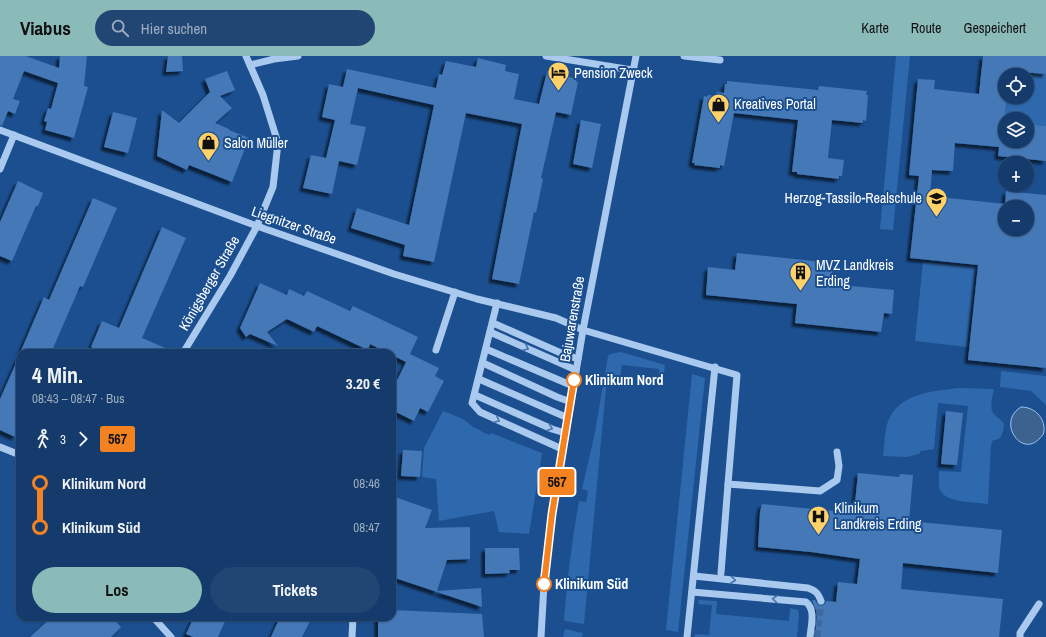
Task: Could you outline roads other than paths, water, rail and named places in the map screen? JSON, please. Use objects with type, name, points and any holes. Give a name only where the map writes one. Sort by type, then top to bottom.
[{"type":"street","name":"Königsberger Straße","points":[[185,349],[230,276],[257,226],[273,186],[278,143],[263,95],[246,56]]},
{"type":"street","points":[[250,66],[274,59],[298,56]]},
{"type":"street","points":[[546,56],[564,57],[632,70]]},
{"type":"street","name":"Bajuwarenstraße","points":[[541,637],[548,542],[562,449],[583,330],[632,70],[636,56]]},
{"type":"street","points":[[684,56],[720,60]]},
{"type":"street","name":"Liegnitzer Straße","points":[[0,130],[257,226],[394,274],[455,292],[556,318],[583,330],[673,357],[715,367],[738,375],[728,484]]},
{"type":"street","points":[[0,169],[14,135]]},
{"type":"street","points":[[436,350],[455,292]]},
{"type":"street","points":[[497,303],[472,403],[480,412],[562,449]]},
{"type":"street","points":[[493,323],[578,359]]},
{"type":"street","points":[[490,332],[576,370]]},
{"type":"street","points":[[486,349],[573,386]]},
{"type":"street","points":[[483,363],[571,402]]},
{"type":"street","points":[[687,637],[715,367]]},
{"type":"street","points":[[478,379],[568,418]]},
{"type":"street","points":[[474,395],[552,429],[565,433]]},
{"type":"street","points":[[0,447],[16,453]]},
{"type":"street","points":[[721,572],[728,484],[820,491],[838,480],[838,452]]},
{"type":"street","points":[[694,576],[808,588],[816,590],[821,601]]},
{"type":"street","points":[[692,592],[806,602],[812,612],[810,637]]},
{"type":"street","points":[[1020,637],[1020,632],[1039,604]]},
{"type":"street","points":[[157,621],[171,637]]},
{"type":"street","points":[[352,637],[353,621]]},
{"type":"tunnel","points":[[817,637],[821,601]]},
{"type":"place","name":"Pension Zweck","points":[[559,92]]},
{"type":"place","name":"Kreatives Portal","points":[[718,124]]},
{"type":"place","name":"Salon Müller","points":[[209,162]]},
{"type":"place","name":"Herzog-Tassilo-Realschule","points":[[937,218]]},
{"type":"place","name":"MVZ Landkreis Erding","points":[[800,292]]},
{"type":"place","name":"Klinikum Nord","points":[[574,380]]},
{"type":"place","name":"Klinikum Landkreis Erding","points":[[819,536]]},
{"type":"place","name":"Klinikum Süd","points":[[544,584]]}]
